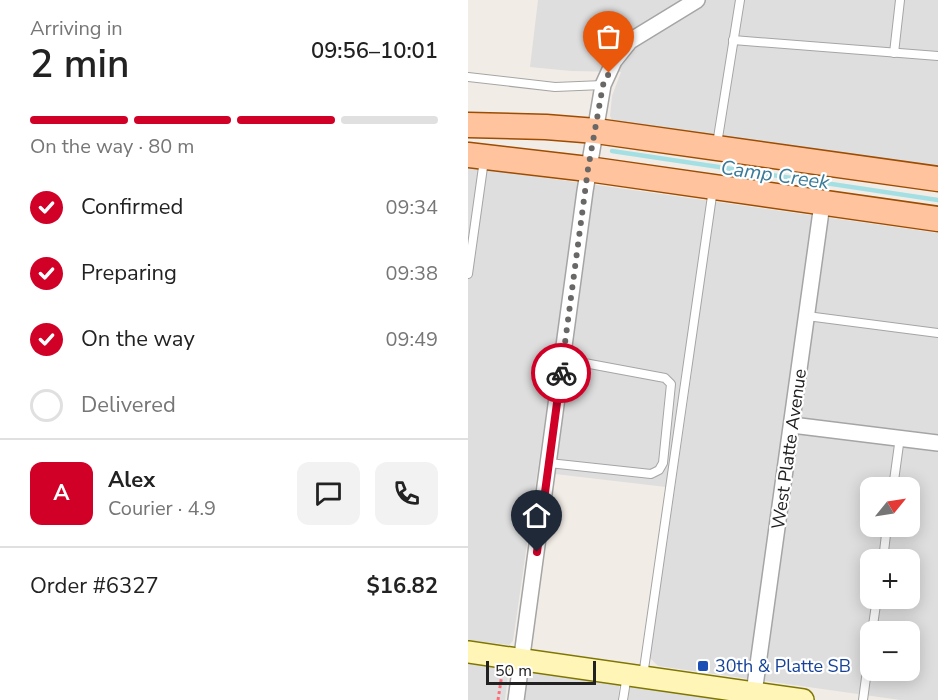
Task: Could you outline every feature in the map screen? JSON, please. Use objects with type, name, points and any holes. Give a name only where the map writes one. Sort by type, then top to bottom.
[{"type":"main road","points":[[468,125],[534,126],[596,131],[938,179]]},
{"type":"main road","points":[[476,156],[588,169],[938,219]]},
{"type":"main road","points":[[468,652],[634,676],[731,695],[754,693],[803,700]]},
{"type":"street","points":[[516,700],[588,169],[603,85],[614,61],[630,41],[697,0]]},
{"type":"street","name":"West Platte Avenue","points":[[754,693],[822,204]]},
{"type":"street","points":[[792,425],[938,443]]},
{"type":"lane","points":[[716,148],[740,0]]},
{"type":"lane","points":[[894,53],[900,0]]},
{"type":"lane","points":[[733,40],[938,56]]},
{"type":"lane","points":[[468,76],[555,87],[603,85]]},
{"type":"lane","points":[[468,274],[476,156]]},
{"type":"lane","points":[[623,700],[634,676],[713,188]]},
{"type":"lane","points":[[807,316],[938,333]]},
{"type":"lane","points":[[549,463],[651,474],[659,470],[663,463],[671,384],[665,378],[563,358]]},
{"type":"lane","points":[[895,477],[900,437]]},
{"type":"lane","points":[[863,700],[866,681]]},
{"type":"path","points":[[498,700],[502,674]]},
{"type":"shaded area","points":[[538,0],[938,0],[938,168],[613,122],[610,116],[612,96],[621,72],[530,67]]},
{"type":"shaded area","points":[[468,167],[938,233],[938,700],[900,700],[658,666],[650,658],[692,371],[682,370],[666,487],[555,474],[572,353],[555,350],[513,641],[509,645],[468,640]]},
{"type":"shaded area","points":[[468,661],[509,667],[505,700],[468,700]]},
{"type":"shaded area","points":[[526,667],[620,680],[618,700],[522,700]]},
{"type":"shaded area","points":[[630,683],[738,700],[628,700]]},
{"type":"waterway","name":"Camp Creek","points":[[612,151],[938,200]]},
{"type":"way so far","points":[[561,373],[588,169],[603,85],[609,73]]},
{"type":"place","name":"30th & Platte SB","points":[[703,666]]},
{"type":"route","points":[[537,552],[561,373]]}]
